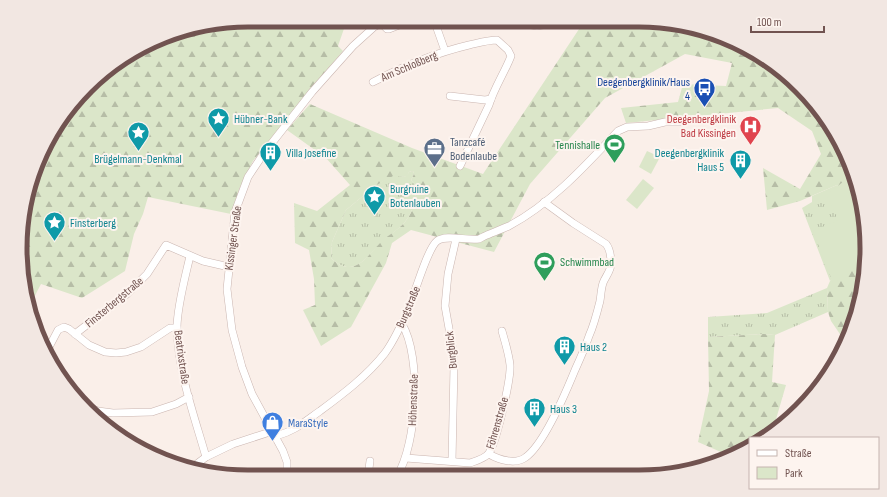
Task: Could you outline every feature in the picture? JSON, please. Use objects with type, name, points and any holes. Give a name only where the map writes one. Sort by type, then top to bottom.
[{"type":"street","name":"Kissinger Straße","points":[[287,470],[283,451],[252,394],[234,341],[227,294],[235,212],[248,177],[256,163],[312,92],[342,58],[353,46],[378,27]]},
{"type":"street","name":"Am Schloßberg","points":[[436,27],[445,51]]},
{"type":"street","name":"Am Schloßberg","points":[[373,82],[407,65],[445,51],[493,40],[497,40],[508,50],[511,56],[460,166]]},
{"type":"street","points":[[450,96],[485,100],[491,99]]},
{"type":"street","name":"Burgstraße","points":[[197,464],[206,457],[233,444],[274,433],[287,433],[300,427],[356,384],[386,352],[402,324],[433,245],[440,239],[479,239],[509,226],[544,202],[583,168],[618,131],[627,127],[648,126],[665,122],[686,122]]},
{"type":"street","points":[[489,454],[494,457],[516,461],[525,458],[532,452],[542,438],[565,394],[590,336],[600,302],[603,283],[610,270],[610,248],[544,202]]},
{"type":"street","name":"Burgblick","points":[[452,461],[454,352],[445,306],[448,274],[456,239]]},
{"type":"street","name":"Finsterbergstraße","points":[[76,334],[127,294],[142,279],[154,265],[166,244],[202,261],[229,267]]},
{"type":"street","name":"Beatrixstraße","points":[[190,256],[177,328],[180,358],[189,397],[206,457]]},
{"type":"street","name":"Höhenstraße","points":[[401,470],[406,458],[412,427],[415,387],[414,369],[408,336],[402,324]]},
{"type":"street","points":[[50,346],[58,330],[64,328],[69,329],[89,345],[105,352],[126,352],[141,347],[170,328],[177,328]]},
{"type":"street","name":"Föhrenstraße","points":[[406,458],[470,463],[489,454],[505,402],[510,366],[502,332]]},
{"type":"street","points":[[98,411],[113,413],[152,412],[176,404],[189,397]]},
{"type":"street","points":[[369,470],[370,461]]},
{"type":"green space","points":[[234,27],[345,27],[338,46],[343,51],[253,161],[240,187],[231,214],[148,197],[143,214],[134,234],[125,271],[82,298],[41,284],[33,299],[27,263],[27,234],[31,205],[39,177],[50,151],[64,125],[82,102],[102,82],[125,64],[151,50],[177,39],[205,31]]},
{"type":"green space","points":[[580,27],[653,27],[682,31],[723,44],[762,64],[785,82],[805,102],[823,125],[843,164],[856,205],[859,226],[837,185],[800,201],[767,210],[763,168],[800,189],[821,154],[812,131],[778,108],[626,123],[621,108],[678,102],[683,84],[726,86],[732,63],[685,54],[605,98],[530,184],[494,252],[411,230],[392,243],[386,263],[351,327],[321,346],[303,310],[315,305],[314,279],[309,250],[295,243],[294,203],[317,211],[350,185],[326,158],[287,130],[310,104],[412,148],[483,174]],"holes":[[[413,171],[414,174],[411,180],[417,187],[414,204],[405,222],[397,230],[384,239],[366,258],[354,266],[347,267],[339,264],[331,258],[332,242],[346,210],[375,186],[393,176],[407,177],[409,172]]]},
{"type":"green space","points":[[647,151],[660,157],[651,174],[639,167]]},
{"type":"green space","points":[[413,171],[414,174],[411,180],[417,187],[415,200],[411,212],[402,225],[366,258],[354,266],[347,267],[339,264],[331,258],[332,242],[346,210],[375,186],[393,175],[406,177],[409,172]]},
{"type":"green space","points":[[848,178],[856,205],[860,234],[860,265],[833,283],[813,231],[839,220],[826,195]]},
{"type":"green space","points":[[643,179],[654,188],[637,209],[626,200]]},
{"type":"green space","points":[[837,185],[859,226],[860,259],[830,281],[802,208],[812,202],[812,196]]},
{"type":"green space","points":[[860,259],[856,292],[841,336],[831,321],[828,312],[827,288],[830,281]]},
{"type":"green space","points":[[827,288],[828,312],[775,335],[764,334],[708,337],[708,317],[767,313]]},
{"type":"green space","points":[[764,334],[775,335],[772,382],[786,385],[775,422],[762,433],[755,437],[749,437],[749,440],[723,453],[698,442],[709,391],[708,337]]},
{"type":"place","name":"Deegenbergklinik/Haus 4","points":[[705,108]]},
{"type":"place","name":"Hübner-Bank","points":[[219,138]]},
{"type":"place","name":"Deegenbergklinik Bad Kissingen","points":[[751,146]]},
{"type":"place","name":"Brügelmann-Denkmal","points":[[138,152]]},
{"type":"place","name":"Tennishalle","points":[[615,164]]},
{"type":"place","name":"Tanzcafé Bodenlaube","points":[[435,168]]},
{"type":"place","name":"Villa Josefine","points":[[270,172]]},
{"type":"place","name":"Deegenbergklinik Haus 5","points":[[740,180]]},
{"type":"place","name":"Burgruine Botenlauben","points":[[375,216]]},
{"type":"place","name":"Finsterberg","points":[[54,242]]},
{"type":"place","name":"Schwimmbad","points":[[545,282]]},
{"type":"place","name":"Haus 2","points":[[564,366]]},
{"type":"place","name":"Haus 3","points":[[534,428]]},
{"type":"place","name":"MaraStyle","points":[[272,442]]}]
